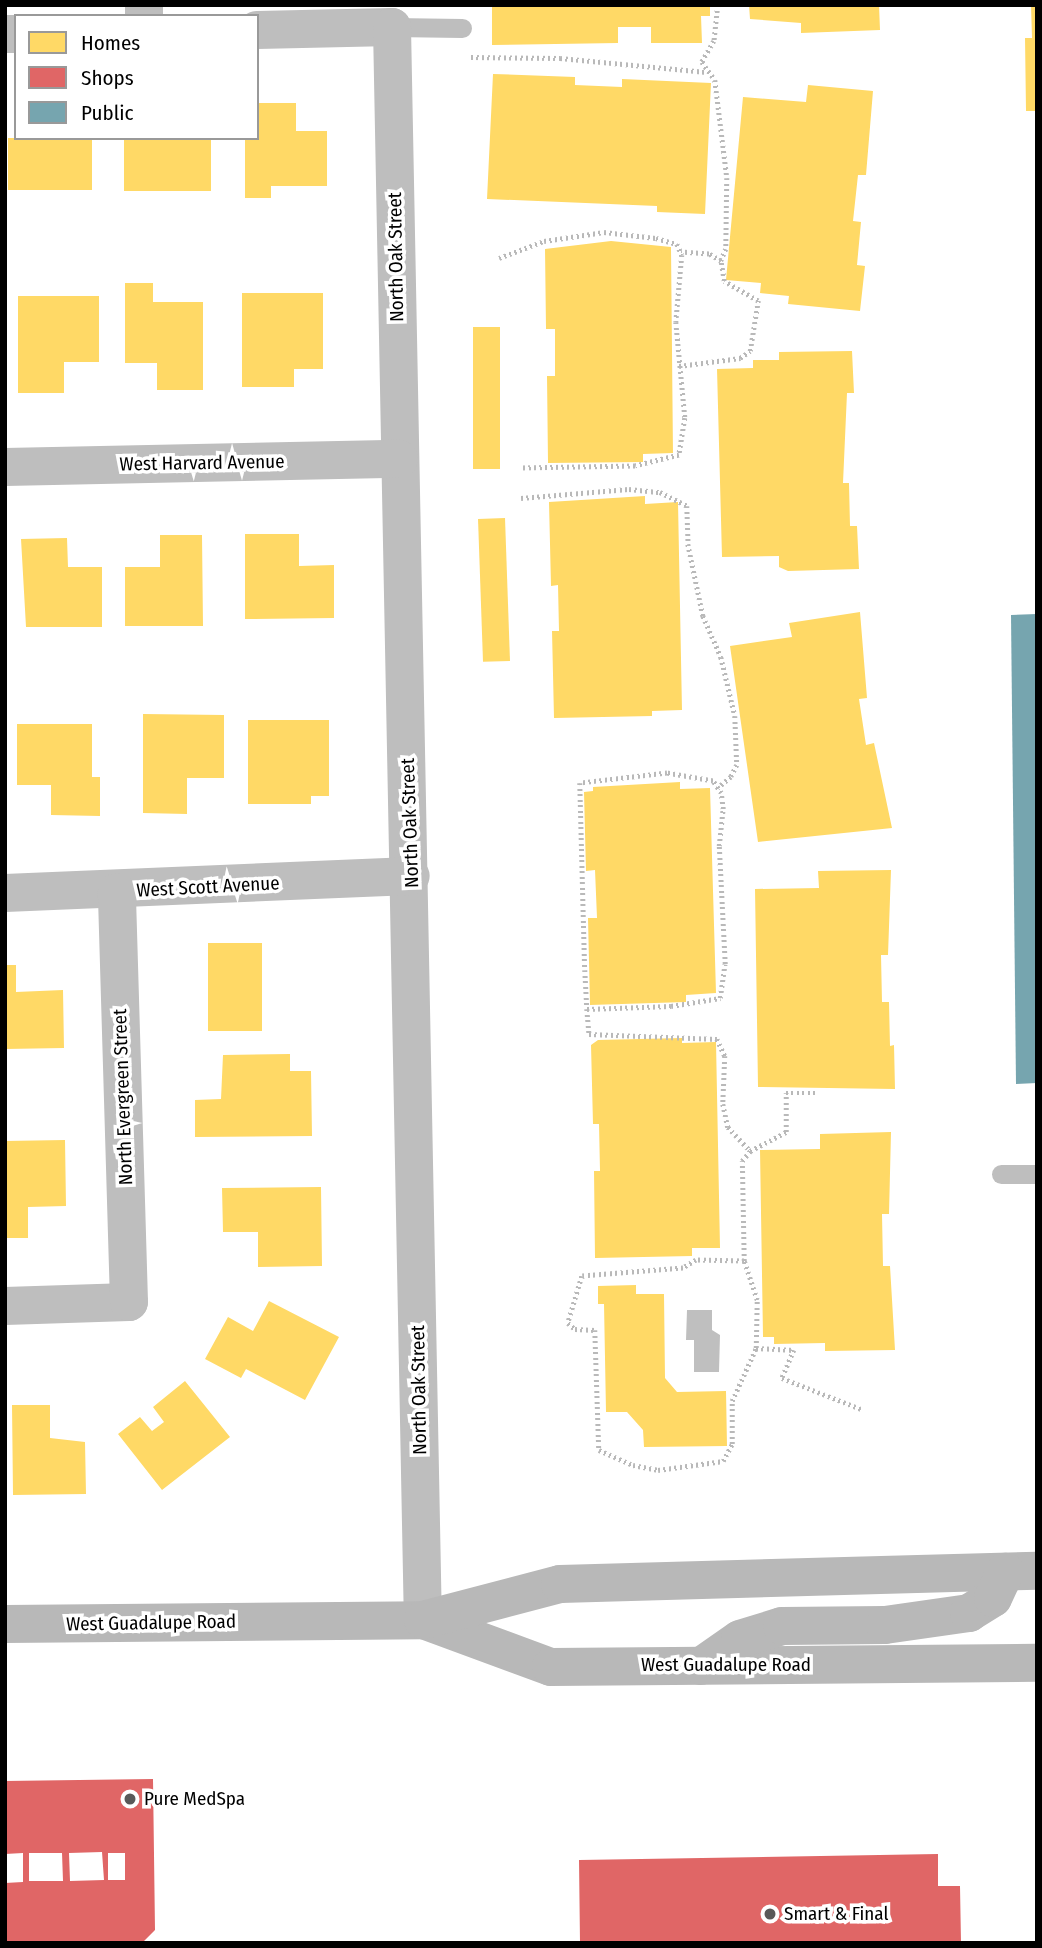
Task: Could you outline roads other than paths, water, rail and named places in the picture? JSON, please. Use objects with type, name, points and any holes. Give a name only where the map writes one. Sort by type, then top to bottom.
[{"type":"main road","name":"West Guadalupe Road","points":[[5,1624],[423,1620],[560,1584],[1021,1571]]},
{"type":"main road","points":[[701,1666],[740,1639],[782,1626],[885,1625],[969,1613],[993,1598],[1021,1571]]},
{"type":"main road","name":"West Guadalupe Road","points":[[423,1620],[551,1667],[1037,1663]]},
{"type":"street","points":[[259,30],[392,27]]},
{"type":"street","name":"North Oak Street","points":[[392,27],[411,876],[423,1620]]},
{"type":"street","name":"West Harvard Avenue","points":[[5,467],[400,459]]},
{"type":"street","name":"West Scott Avenue","points":[[5,893],[117,892],[411,876]]},
{"type":"street","name":"North Evergreen Street","points":[[5,1306],[129,1302],[117,892]]},
{"type":"lane","points":[[392,27],[462,28]]},
{"type":"lane","points":[[1001,1174],[1037,1174]]},
{"type":"place","name":"Pure MedSpa","points":[[130,1799]]},
{"type":"place","name":"Smart & Final","points":[[770,1914]]}]
